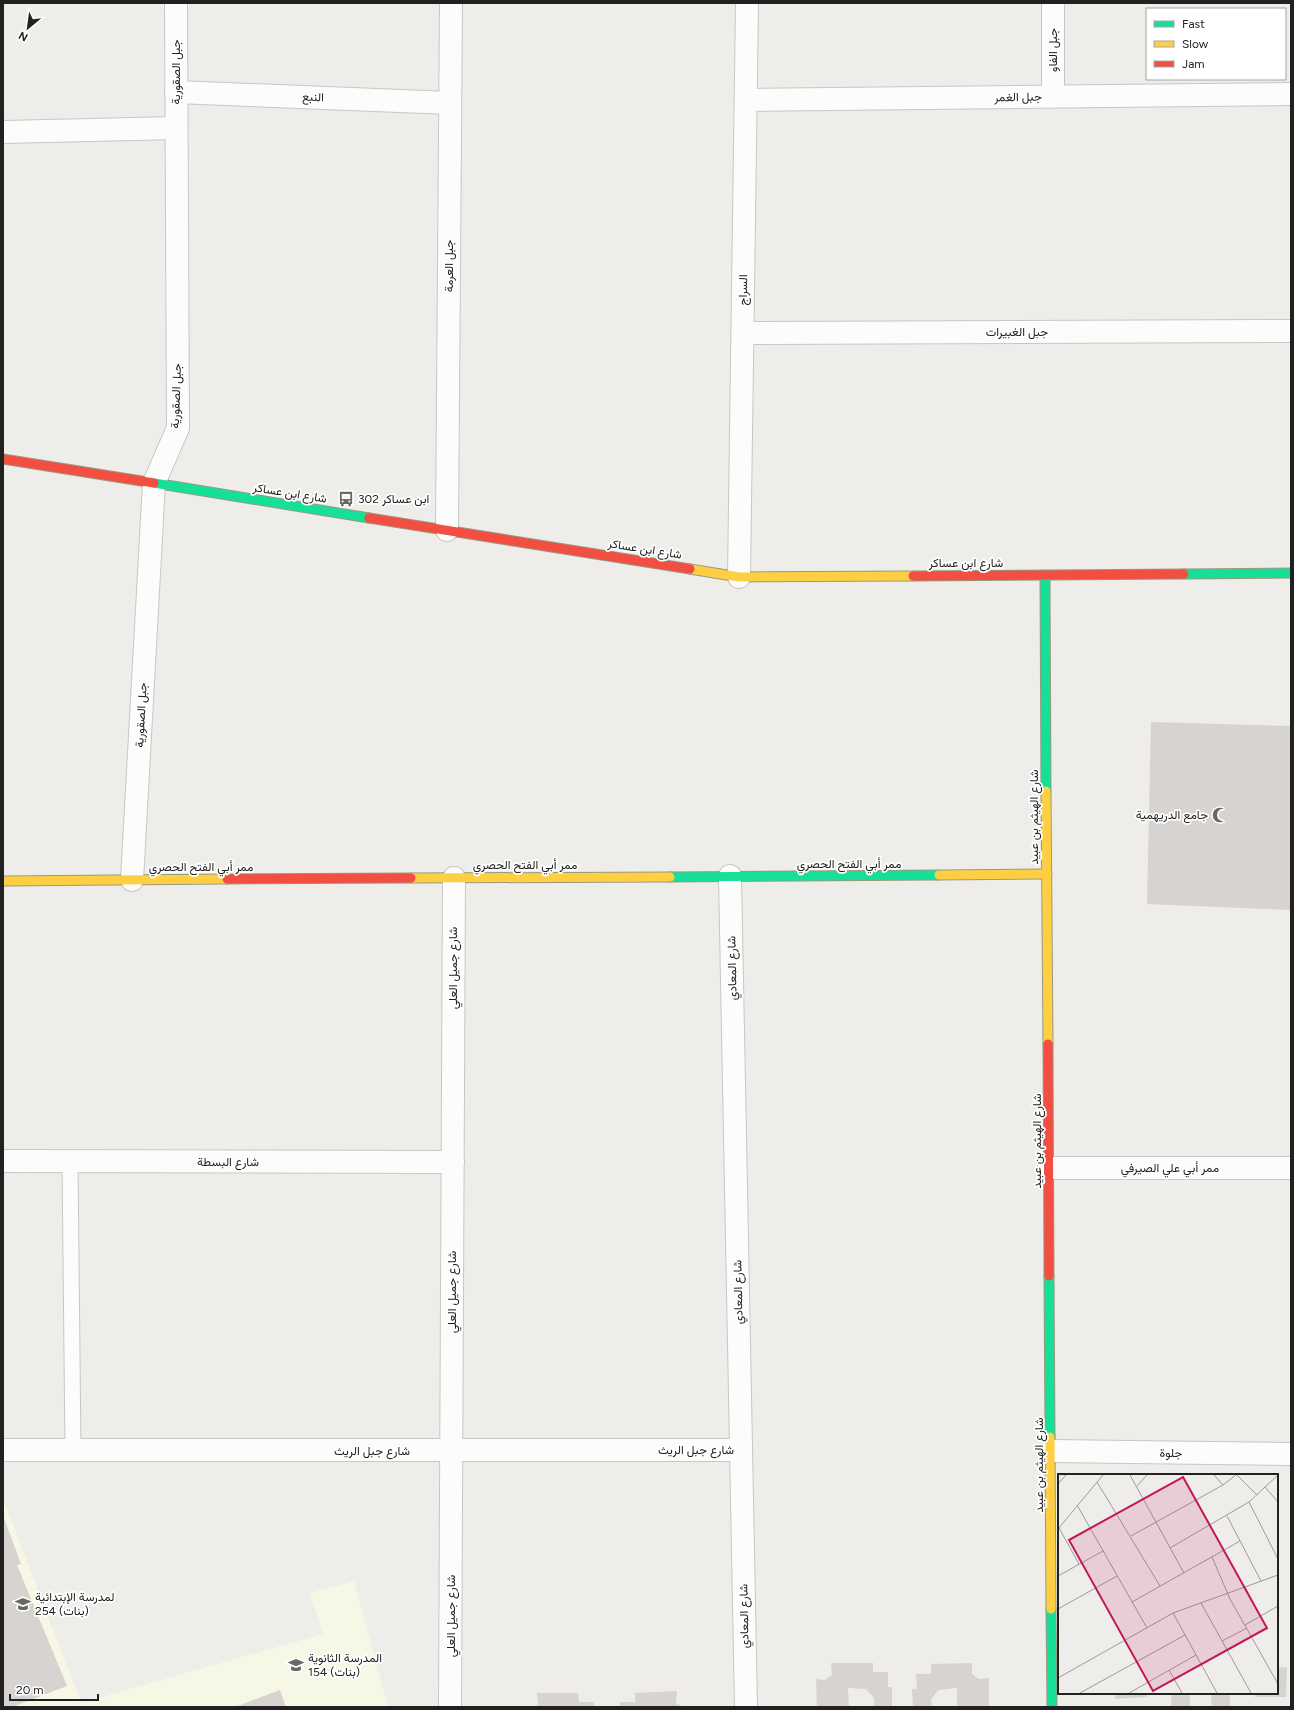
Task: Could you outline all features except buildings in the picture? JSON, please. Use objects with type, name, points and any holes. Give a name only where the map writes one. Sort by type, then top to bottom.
[{"type":"street","name":"جبل الصقورية","points":[[132,880],[154,483],[178,428],[176,3]]},
{"type":"street","name":"جبل العرمة","points":[[447,530],[451,3]]},
{"type":"street","name":"السراج","points":[[740,577],[747,3]]},
{"type":"street","name":"جبل الفاو","points":[[1053,3],[1053,96]]},
{"type":"street","name":"النبع","points":[[176,92],[450,103]]},
{"type":"street","name":"جبل الغمر","points":[[746,100],[1291,94]]},
{"type":"street","points":[[3,132],[176,128]]},
{"type":"street","name":"جبل الغبيرات","points":[[743,333],[1291,331]]},
{"type":"street","name":"شارع ابن عساكر","points":[[3,459],[740,577],[1291,573]]},
{"type":"street","name":"شارع الهيثم بن عبيد","points":[[1045,575],[1052,1707]]},
{"type":"street","name":"ممر أبي الفتح الحصري","points":[[3,881],[1047,874]]},
{"type":"street","name":"شارع المعادي","points":[[730,876],[746,1707]]},
{"type":"street","name":"شارع جميل العلي","points":[[450,1707],[454,878]]},
{"type":"street","name":"شارع البسطة","points":[[3,1161],[452,1162]]},
{"type":"street","name":"ممر أبي علي الصيرفي","points":[[1049,1168],[1291,1168]]},
{"type":"street","name":"شارع جبل الريث","points":[[3,1450],[741,1450]]},
{"type":"street","name":"جلوة","points":[[1051,1451],[1291,1454]]},
{"type":"lane","points":[[70,1162],[73,1450]]},
{"type":"shaded area","name":"المدرسة الثانوية 154 (بنات)","points":[[5,1504],[81,1703],[323,1634],[310,1593],[354,1581],[388,1707],[3,1707],[3,1505]]},
{"type":"traffic: fast","points":[[154,483],[369,518]]},
{"type":"traffic: fast","points":[[1184,574],[1291,573]]},
{"type":"traffic: fast","points":[[1045,575],[1046,791]]},
{"type":"traffic: fast","points":[[670,877],[939,875]]},
{"type":"traffic: fast","points":[[1049,1276],[1050,1437]]},
{"type":"traffic: fast","points":[[1051,1609],[1052,1707]]},
{"type":"traffic: slow","points":[[690,569],[739,577],[913,576]]},
{"type":"traffic: slow","points":[[1046,791],[1048,1044]]},
{"type":"traffic: slow","points":[[939,875],[1047,874]]},
{"type":"traffic: slow","points":[[411,878],[670,877]]},
{"type":"traffic: slow","points":[[3,881],[227,879]]},
{"type":"traffic: slow","points":[[1050,1437],[1051,1609]]},
{"type":"traffic: jam","points":[[3,459],[154,483]]},
{"type":"traffic: jam","points":[[369,518],[690,569]]},
{"type":"traffic: jam","points":[[913,576],[1184,574]]},
{"type":"traffic: jam","points":[[227,879],[411,878]]},
{"type":"traffic: jam","points":[[1048,1044],[1049,1276]]},
{"type":"place","name":"ابن عساكر 302","points":[[346,499]]},
{"type":"place","name":"جامع الدريهمية","points":[[1220,815]]},
{"type":"place","name":"لمدرسة الإبتدائية 254 (بنات)","points":[[23,1604]]},
{"type":"place","name":"المدرسة الثانوية 154 (بنات)","points":[[296,1665]]}]
